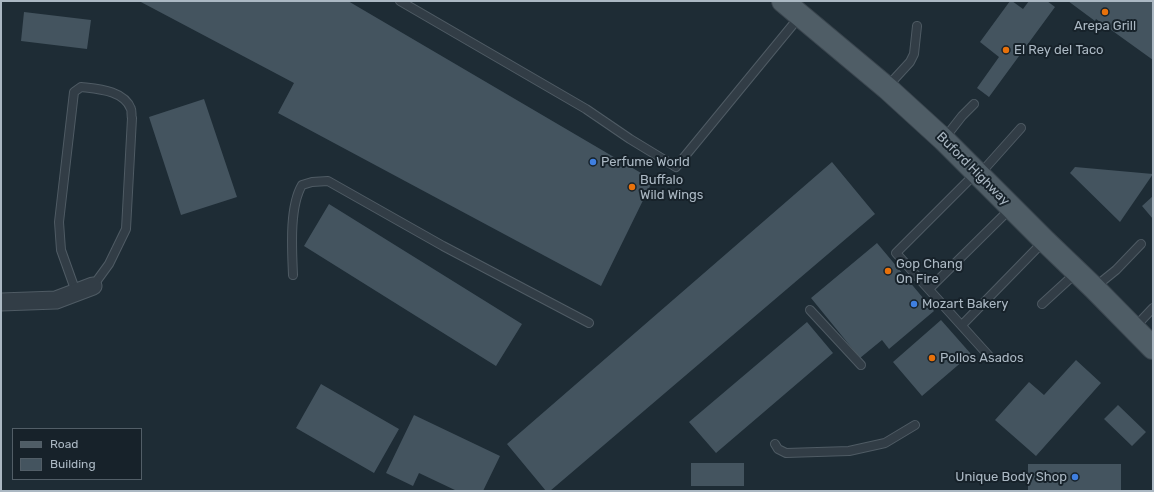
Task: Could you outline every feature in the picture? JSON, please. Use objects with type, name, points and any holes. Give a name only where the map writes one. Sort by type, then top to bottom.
[{"type":"main road","name":"Buford Highway","points":[[783,1],[887,88],[944,140],[1153,348]]},
{"type":"street","points":[[1,302],[56,300],[93,286]]},
{"type":"lane","points":[[400,1],[586,109],[630,139],[676,167],[801,16]]},
{"type":"lane","points":[[887,88],[910,62],[914,54],[917,26]]},
{"type":"lane","points":[[76,292],[61,250],[59,222],[74,92],[81,87],[108,90],[123,98],[131,109],[132,118],[126,229],[109,264],[93,286]]},
{"type":"lane","points":[[944,140],[962,116],[974,104]]},
{"type":"lane","points":[[989,356],[896,253],[978,174],[1021,128]]},
{"type":"lane","points":[[293,275],[293,217],[298,192],[302,185],[328,180],[443,246],[589,322]]},
{"type":"lane","points":[[929,290],[1012,208]]},
{"type":"lane","points":[[962,325],[1045,241]]},
{"type":"lane","points":[[1094,288],[1116,270],[1141,244]]},
{"type":"lane","points":[[1042,304],[1077,271]]},
{"type":"lane","points":[[1134,328],[1153,308]]},
{"type":"lane","points":[[810,310],[860,365]]},
{"type":"lane","points":[[775,444],[778,449],[786,453],[849,451],[885,442],[915,425]]},
{"type":"building","points":[[139,1],[348,1],[653,180],[601,286],[278,113],[294,83]]},
{"type":"building","name":"El Rey del Taco","points":[[1010,1],[1023,9],[1029,1],[1047,1],[1055,7],[989,97],[977,88],[999,57],[980,42]]},
{"type":"building","points":[[1068,1],[1153,1],[1153,60],[1096,19],[1095,21]]},
{"type":"building","points":[[24,12],[91,20],[87,49],[21,41]]},
{"type":"building","points":[[204,99],[237,197],[181,215],[149,117]]},
{"type":"building","points":[[832,162],[875,214],[550,491],[546,491],[507,444]]},
{"type":"building","points":[[1075,167],[1153,174],[1120,222],[1070,173]]},
{"type":"building","points":[[1153,196],[1153,219],[1142,206]]},
{"type":"building","points":[[329,204],[522,324],[496,366],[304,246]]},
{"type":"building","points":[[877,243],[934,311],[889,349],[882,340],[860,358],[811,298]]},
{"type":"building","name":"Pollos Asados","points":[[941,320],[971,354],[922,396],[893,362]]},
{"type":"building","points":[[807,322],[833,353],[716,453],[689,422]]},
{"type":"building","points":[[1076,360],[1101,383],[1036,456],[995,420],[1029,382],[1044,395]]},
{"type":"building","points":[[321,384],[399,429],[374,473],[296,428]]},
{"type":"building","points":[[1118,405],[1146,432],[1132,446],[1104,419]]},
{"type":"building","points":[[414,415],[500,456],[483,491],[457,491],[419,473],[413,486],[386,473]]},
{"type":"building","points":[[691,463],[744,463],[744,486],[691,486]]},
{"type":"building","name":"Unique Body Shop","points":[[1028,464],[1121,464],[1121,491],[1028,491]]},
{"type":"place","name":"Arepa Grill","points":[[1105,12]]},
{"type":"place","name":"El Rey del Taco","points":[[1006,50]]},
{"type":"place","name":"Perfume World","points":[[593,162]]},
{"type":"place","name":"Buffalo Wild Wings","points":[[632,187]]},
{"type":"place","name":"Gop Chang On Fire","points":[[888,271]]},
{"type":"place","name":"Mozart Bakery","points":[[914,304]]},
{"type":"place","name":"Pollos Asados","points":[[932,358]]},
{"type":"place","name":"Unique Body Shop","points":[[1075,477]]}]
